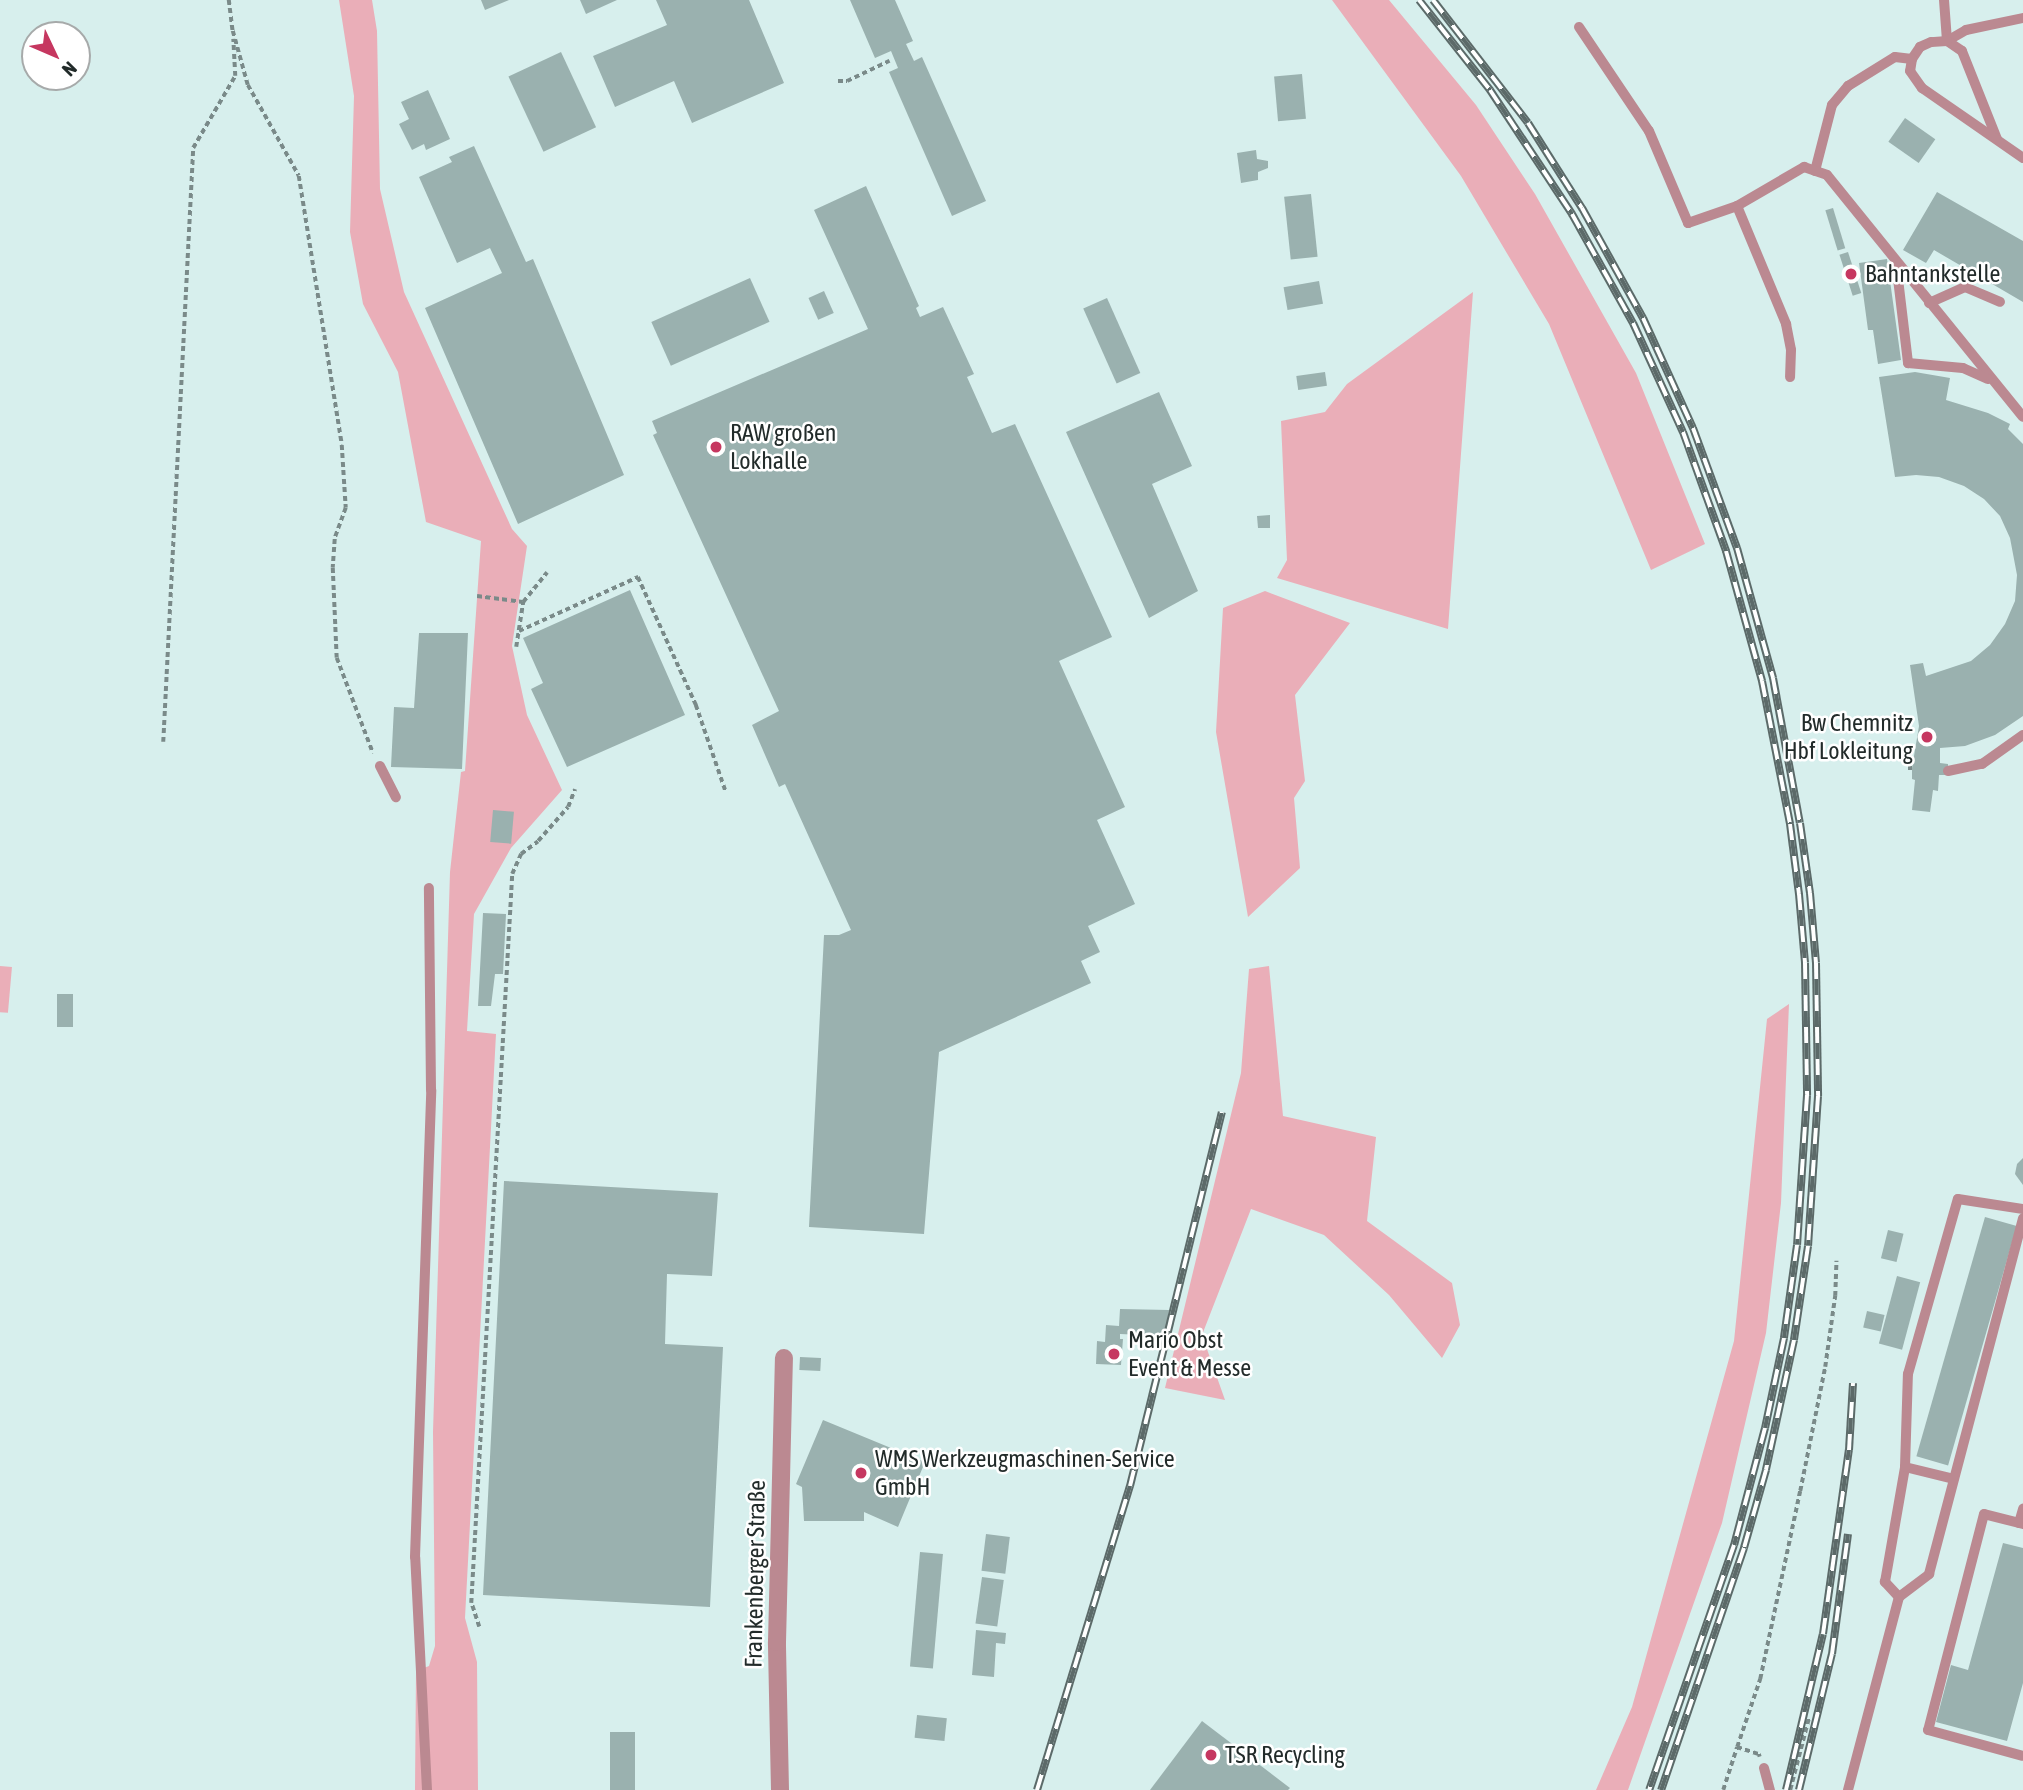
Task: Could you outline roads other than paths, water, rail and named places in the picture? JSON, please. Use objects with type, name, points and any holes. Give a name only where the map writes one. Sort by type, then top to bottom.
[{"type":"street","name":"Frankenberger Straße","points":[[780,1790],[777,1643],[784,1358]]},
{"type":"lane","points":[[1944,0],[1947,41]]},
{"type":"lane","points":[[2023,18],[1966,30],[1947,41],[1931,42],[1920,47],[1912,59],[1910,71],[1922,88],[2023,158]]},
{"type":"lane","points":[[1579,27],[1648,131],[1688,223],[1737,206],[1804,167],[1827,175],[2023,417]]},
{"type":"lane","points":[[1947,41],[1962,51],[1997,139]]},
{"type":"lane","points":[[1815,171],[1832,105],[1857,80],[1895,57],[1912,59]]},
{"type":"lane","points":[[1737,206],[1786,324],[1791,350],[1790,377]]},
{"type":"lane","points":[[1896,260],[1908,363],[1964,368],[1992,381]]},
{"type":"lane","points":[[1929,303],[1965,287],[2000,302]]},
{"type":"lane","points":[[1948,771],[1982,764],[2023,735]]},
{"type":"lane","points":[[380,766],[396,797]]},
{"type":"lane","points":[[427,1790],[415,1557],[431,1090],[429,888]]},
{"type":"lane","points":[[1899,1597],[1885,1582],[1905,1467],[1908,1374],[1958,1199],[2023,1209]]},
{"type":"lane","points":[[1848,1790],[1899,1597],[1929,1574],[2023,1218]]},
{"type":"lane","points":[[1905,1467],[1954,1479]]},
{"type":"lane","points":[[2023,1509],[2021,1524],[1984,1514],[1928,1730],[2023,1756]]},
{"type":"lane","points":[[1763,1768],[1770,1790]]},
{"type":"railway","points":[[1419,0],[1490,90],[1572,214],[1633,323],[1683,432],[1726,551],[1762,681],[1790,824],[1799,894],[1805,963],[1807,1095],[1797,1245],[1784,1338],[1765,1428],[1734,1545],[1649,1790]]},
{"type":"railway","points":[[1433,0],[1528,123],[1582,208],[1643,318],[1693,428],[1737,548],[1773,678],[1810,893],[1816,963],[1818,1096],[1808,1246],[1794,1340],[1766,1470],[1744,1548],[1661,1790]]},
{"type":"railway","points":[[1037,1790],[1130,1486],[1222,1112]]},
{"type":"railway","points":[[1786,1790],[1823,1634],[1849,1450],[1853,1383]]},
{"type":"railway","points":[[1799,1790],[1832,1654],[1848,1534]]},
{"type":"place","name":"Bahntankstelle","points":[[1851,274]]},
{"type":"place","name":"RAW großen Lokhalle","points":[[716,447]]},
{"type":"place","name":"Bw Chemnitz Hbf Lokleitung","points":[[1927,737]]},
{"type":"place","name":"Mario Obst Event & Messe","points":[[1114,1354]]},
{"type":"place","name":"WMS Werkzeugmaschinen-Service GmbH","points":[[861,1473]]},
{"type":"place","name":"TSR Recycling","points":[[1211,1755]]}]
